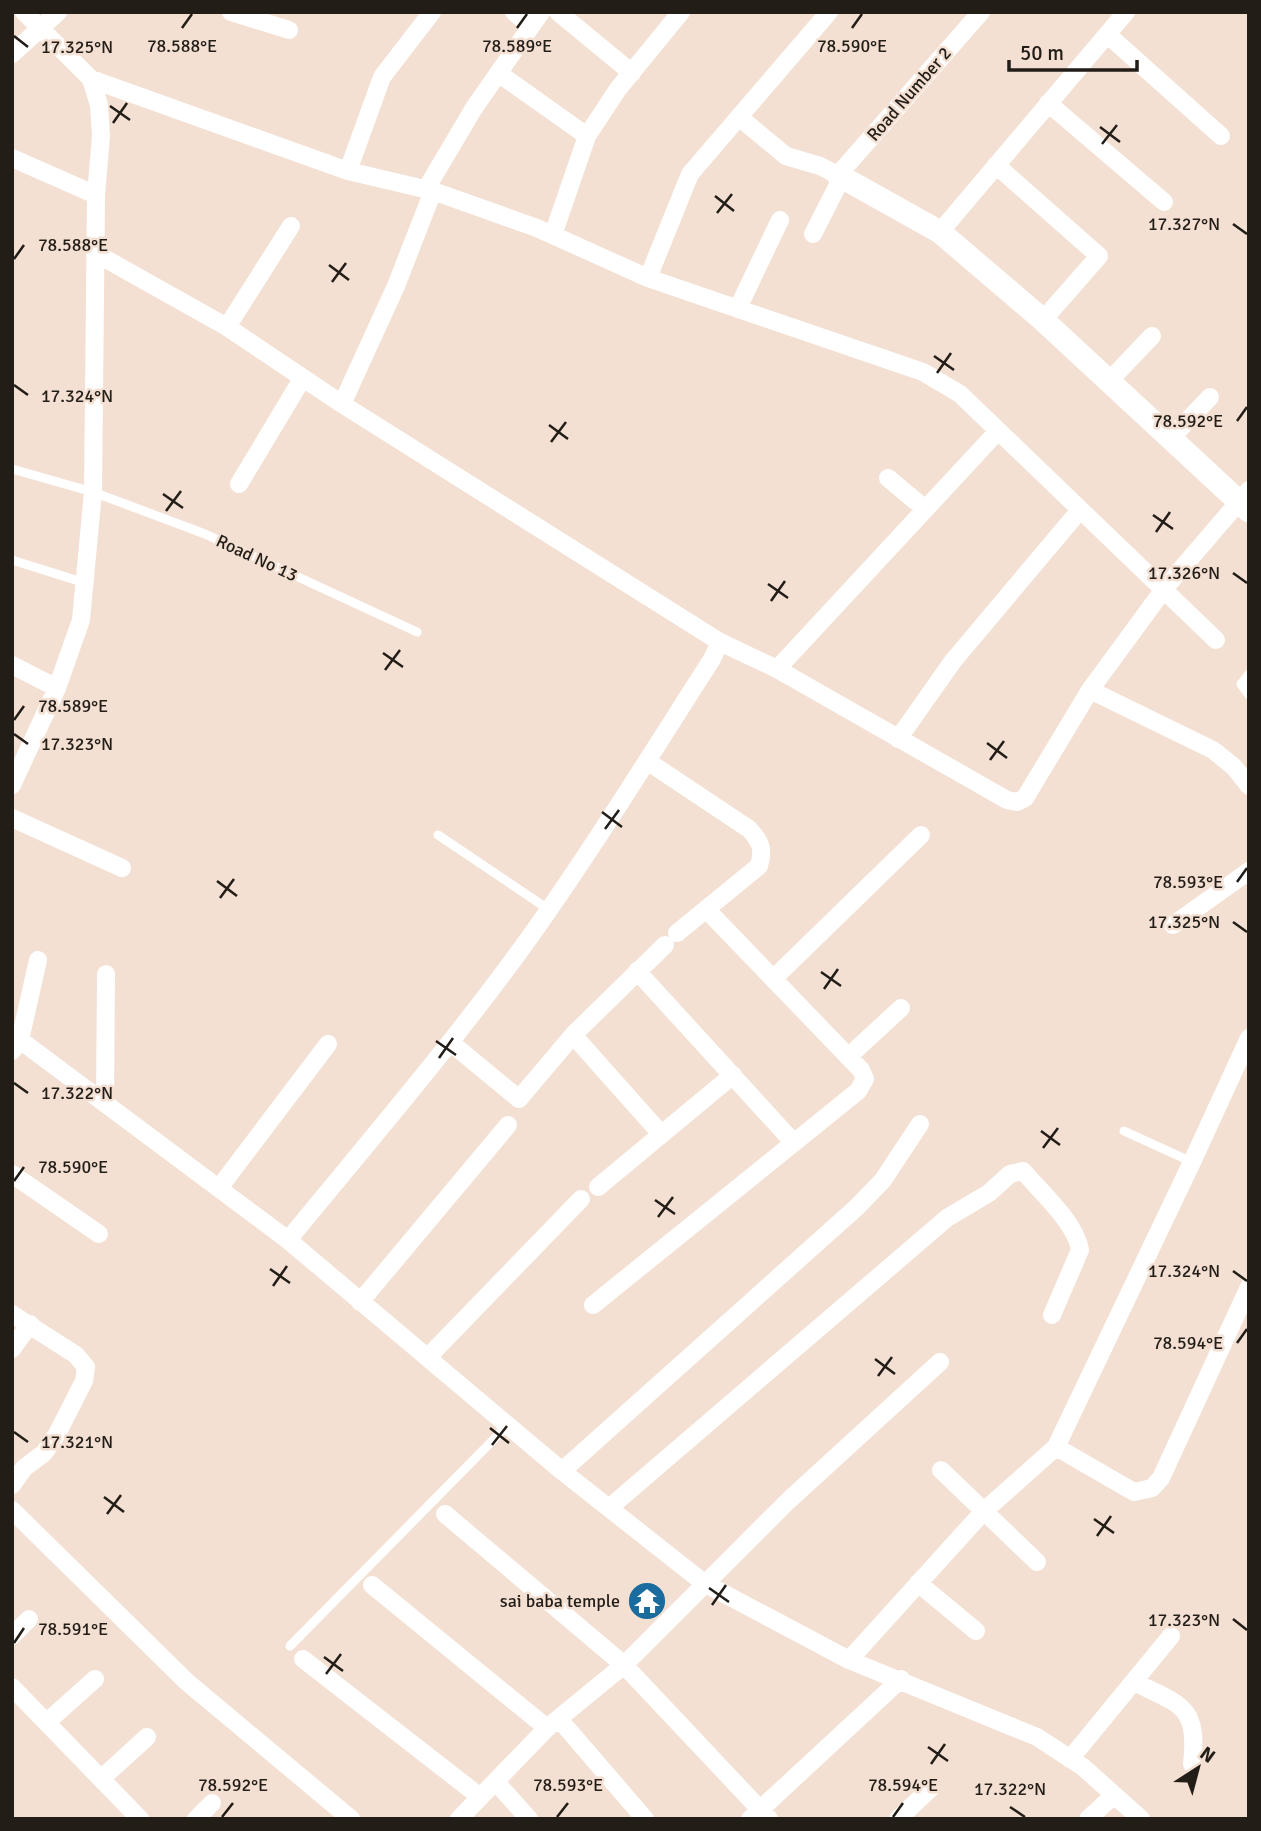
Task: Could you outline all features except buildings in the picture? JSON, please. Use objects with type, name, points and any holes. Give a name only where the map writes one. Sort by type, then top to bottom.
[{"type":"street","points":[[24,12],[91,79],[348,171],[429,190],[553,235],[648,278],[923,372],[960,394],[1216,640]]},
{"type":"street","points":[[12,54],[58,12]]},
{"type":"street","points":[[231,12],[289,30]]},
{"type":"street","points":[[348,171],[382,77],[432,12]]},
{"type":"street","points":[[342,404],[397,286],[429,190],[474,108],[536,19],[514,12]]},
{"type":"street","points":[[558,12],[632,73]]},
{"type":"street","points":[[553,235],[587,136],[632,73],[681,12]]},
{"type":"street","points":[[648,278],[690,174],[829,12]]},
{"type":"street","name":"Road Number 2","points":[[813,234],[840,176],[981,12]]},
{"type":"street","points":[[940,232],[1126,12]]},
{"type":"street","points":[[1108,35],[1221,136]]},
{"type":"street","points":[[498,73],[587,136]]},
{"type":"street","points":[[14,776],[57,688],[81,621],[93,492],[96,195],[101,136],[99,105],[91,79]]},
{"type":"street","points":[[1048,103],[1164,202]]},
{"type":"street","points":[[95,253],[227,327],[302,379],[720,642],[777,669],[985,789],[1017,802],[1026,798],[1090,690],[1164,589],[1245,501],[1171,438],[1043,320],[940,232],[820,166],[786,156],[739,117]]},
{"type":"street","points":[[12,158],[96,195]]},
{"type":"street","points":[[996,165],[1099,256],[1043,320]]},
{"type":"street","points":[[738,308],[780,220]]},
{"type":"street","points":[[227,327],[291,226]]},
{"type":"street","points":[[1109,381],[1152,336]]},
{"type":"street","points":[[239,484],[302,379]]},
{"type":"street","points":[[1171,438],[1210,397]]},
{"type":"street","points":[[777,669],[998,431]]},
{"type":"street","points":[[888,478],[925,509]]},
{"type":"street","points":[[898,739],[953,661],[1080,510]]},
{"type":"street","points":[[288,1240],[450,1042],[548,909],[648,761],[720,642]]},
{"type":"street","points":[[12,665],[57,688]]},
{"type":"street","points":[[1090,690],[1213,751],[1234,767],[1249,786]]},
{"type":"street","points":[[450,1042],[519,1100],[573,1035],[637,971],[759,866],[763,853],[760,841],[749,829],[648,761]]},
{"type":"street","points":[[12,818],[122,868]]},
{"type":"street","points":[[773,979],[921,835]]},
{"type":"street","points":[[1173,925],[1249,871]]},
{"type":"street","points":[[593,1305],[858,1091],[863,1084],[865,1076],[848,1056],[706,909]]},
{"type":"street","points":[[38,960],[15,1042],[105,1103],[288,1240],[507,1426],[704,1583],[849,1660],[901,1679],[1037,1737],[1070,1759],[1142,1819]]},
{"type":"street","points":[[637,971],[794,1143]]},
{"type":"street","points":[[105,1103],[106,974]]},
{"type":"street","points":[[848,1056],[901,1007]]},
{"type":"street","points":[[573,1035],[661,1134]]},
{"type":"street","points":[[849,1660],[983,1512],[1056,1447],[1249,1038]]},
{"type":"street","points":[[219,1188],[328,1044]]},
{"type":"street","points":[[598,1187],[733,1075]]},
{"type":"street","points":[[562,1471],[857,1207],[902,1155],[920,1124]]},
{"type":"street","points":[[360,1302],[508,1125]]},
{"type":"street","points":[[608,1508],[947,1218],[989,1193],[1010,1174],[1023,1171],[1072,1228],[1079,1240],[1080,1250],[1052,1315]]},
{"type":"street","points":[[12,1174],[99,1234]]},
{"type":"street","points":[[428,1357],[581,1199]]},
{"type":"street","points":[[1056,1447],[1134,1492],[1152,1488],[1161,1478],[1249,1287]]},
{"type":"street","points":[[12,1314],[76,1355],[86,1367],[84,1381],[57,1434],[44,1453],[18,1465],[12,1485]]},
{"type":"street","points":[[12,1349],[30,1324]]},
{"type":"street","points":[[459,1819],[553,1723],[624,1665],[788,1501],[940,1362]]},
{"type":"street","points":[[940,1470],[1037,1562]]},
{"type":"street","points":[[12,1510],[187,1682],[351,1819]]},
{"type":"street","points":[[445,1514],[624,1665],[760,1816],[901,1679]]},
{"type":"street","points":[[918,1583],[976,1631]]},
{"type":"street","points":[[372,1585],[553,1723],[645,1819]]},
{"type":"street","points":[[12,1636],[29,1619]]},
{"type":"street","points":[[1070,1759],[1171,1636]]},
{"type":"street","points":[[297,1653],[480,1796]]},
{"type":"street","points":[[47,1722],[95,1679]]},
{"type":"street","points":[[1134,1682],[1184,1710],[1194,1726],[1192,1764]]},
{"type":"street","points":[[12,1686],[140,1819]]},
{"type":"street","points":[[101,1779],[147,1737]]},
{"type":"street","points":[[496,1782],[528,1819]]},
{"type":"street","points":[[898,1819],[930,1789]]},
{"type":"street","points":[[1088,1819],[1114,1795]]},
{"type":"street","points":[[196,1819],[212,1803]]},
{"type":"lane","name":"Road No 13","points":[[12,469],[93,492],[205,534],[417,632]]},
{"type":"lane","points":[[12,559],[85,583]]},
{"type":"lane","points":[[1249,674],[1241,684],[1249,695]]},
{"type":"lane","points":[[438,835],[548,909]]},
{"type":"lane","points":[[1124,1131],[1192,1162]]},
{"type":"lane","points":[[297,1653],[507,1426]]},
{"type":"place","name":"sai baba temple","points":[[647,1601]]}]
